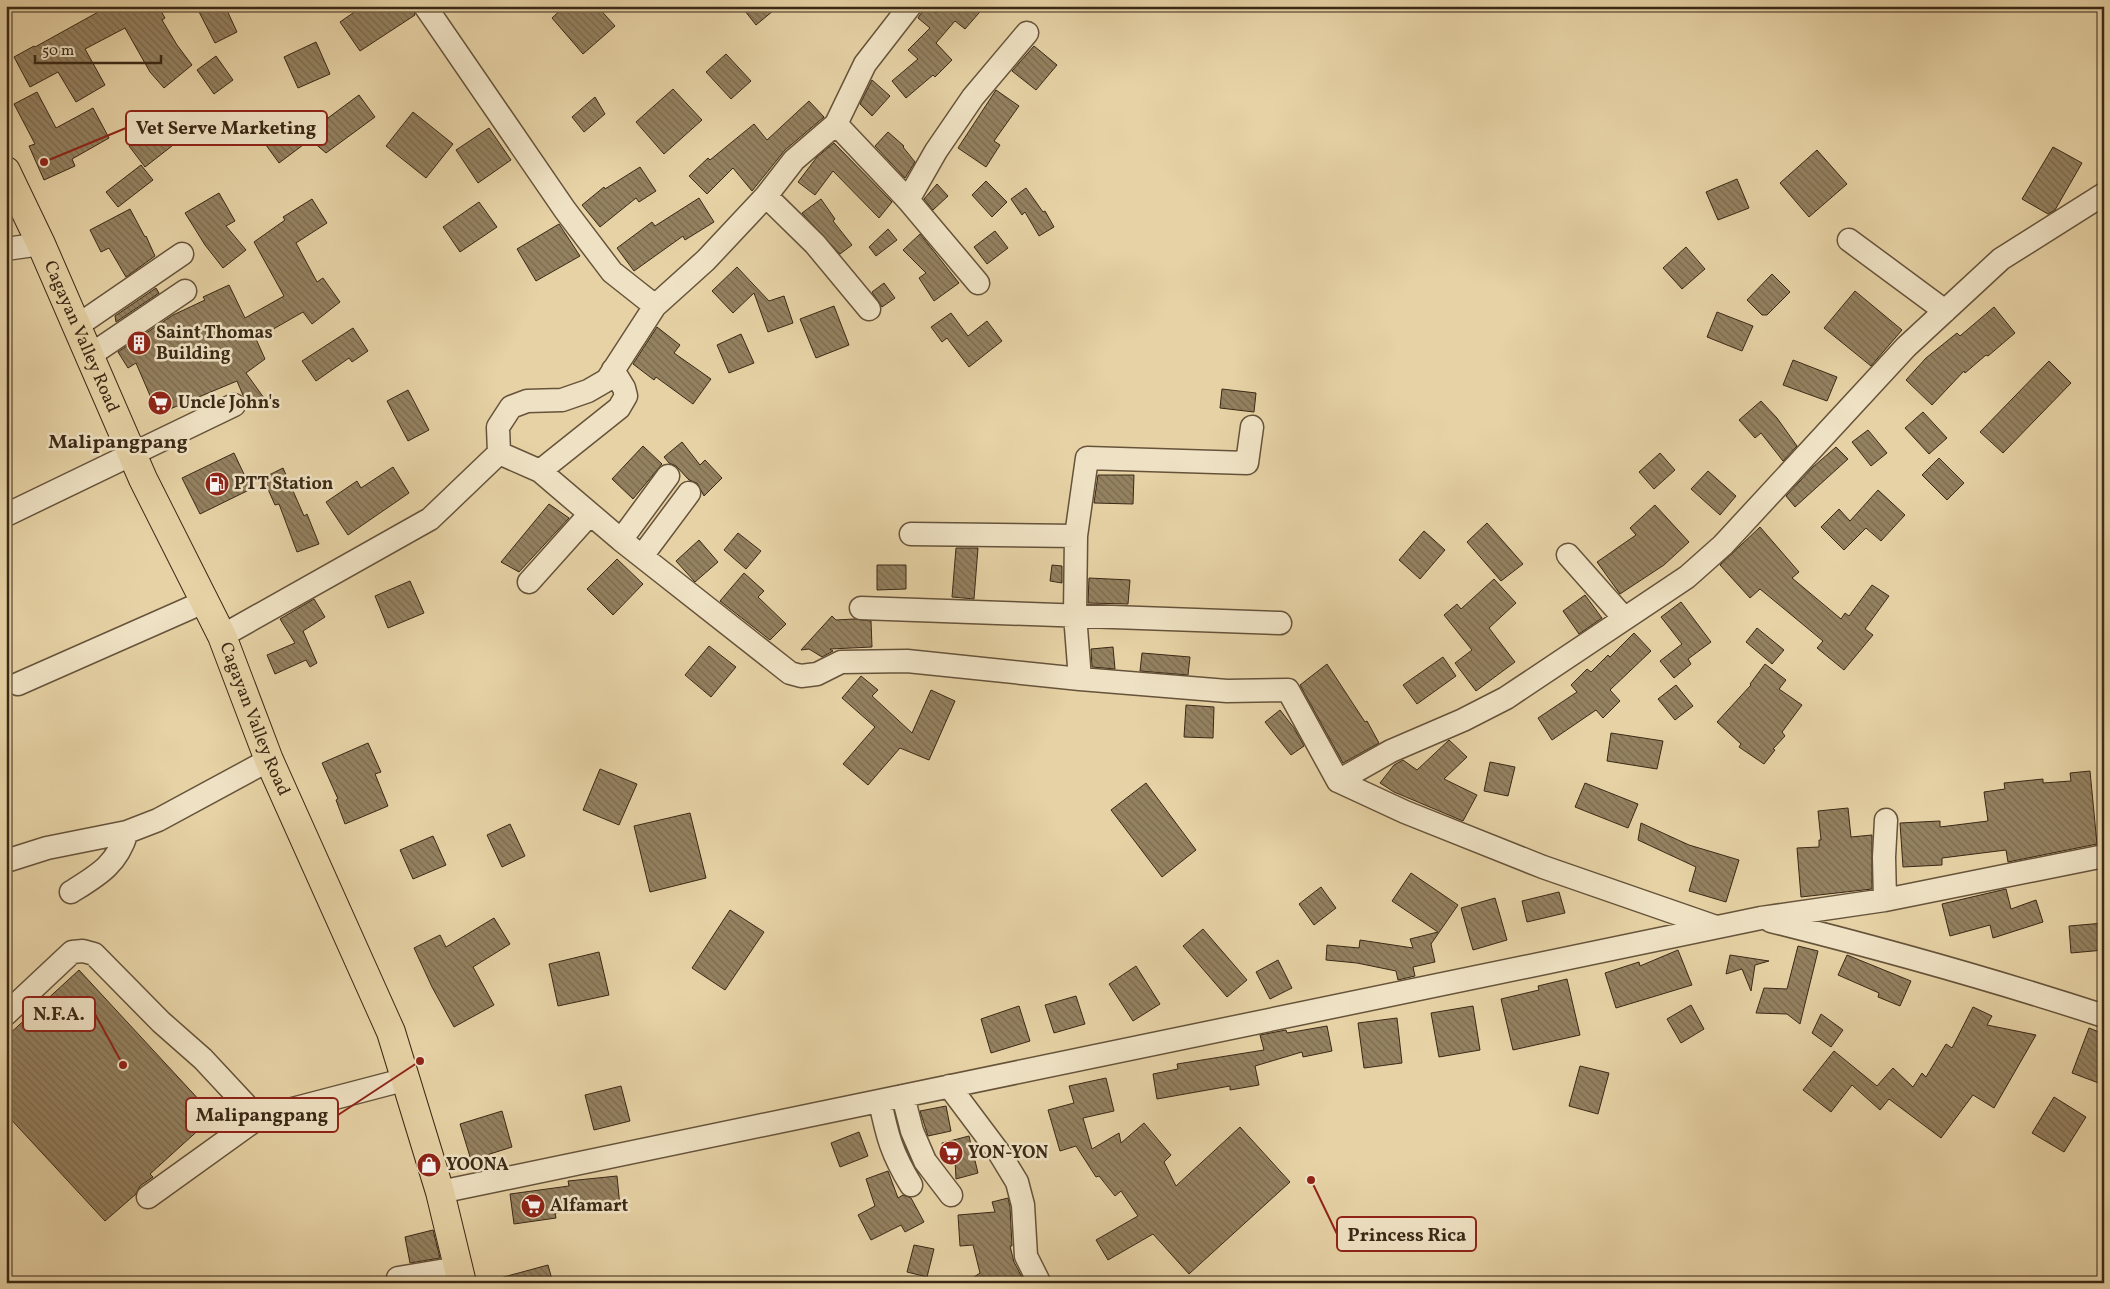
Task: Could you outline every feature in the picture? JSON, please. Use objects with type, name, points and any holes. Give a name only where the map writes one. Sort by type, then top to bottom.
[{"type":"highway","name":"Cagayan Valley Road","points":[[6,171],[41,244],[143,479],[222,636],[269,760],[391,1032],[407,1079],[440,1192],[460,1275]]},
{"type":"street","points":[[425,6],[565,210],[612,272],[655,306]]},
{"type":"street","points":[[222,636],[430,519],[499,453],[498,427],[511,407],[527,401],[562,400],[588,391],[606,380],[655,306],[706,260],[766,196],[794,160],[836,124],[865,64],[910,6]]},
{"type":"street","points":[[908,200],[936,151],[973,97],[1027,33]]},
{"type":"street","points":[[836,124],[908,200],[978,283]]},
{"type":"street","points":[[1338,781],[1391,751],[1463,720],[1506,698],[1686,577],[1723,546],[1906,347],[2001,259],[2104,194]]},
{"type":"street","points":[[766,196],[815,244],[869,309]]},
{"type":"street","points":[[1849,240],[1946,311]]},
{"type":"street","points":[[6,249],[41,244]]},
{"type":"street","points":[[77,326],[182,254]]},
{"type":"street","points":[[89,356],[185,291]]},
{"type":"street","points":[[540,471],[619,408],[626,396],[624,388],[613,370]]},
{"type":"street","points":[[6,515],[234,405]]},
{"type":"street","points":[[1080,679],[1076,615],[1076,536],[1087,458],[1247,463],[1252,428]]},
{"type":"street","points":[[499,453],[540,471],[621,540],[790,673],[802,676],[817,674],[841,662],[907,661],[1080,679],[1227,691],[1288,690],[1338,781],[1405,812],[1543,867],[1716,927]]},
{"type":"street","points":[[621,540],[668,476]]},
{"type":"street","points":[[642,556],[689,493]]},
{"type":"street","points":[[529,582],[590,514]]},
{"type":"street","points":[[911,534],[1076,536]]},
{"type":"street","points":[[1568,555],[1624,618]]},
{"type":"street","points":[[18,684],[206,601]]},
{"type":"street","points":[[861,608],[1280,623]]},
{"type":"street","points":[[6,861],[47,848],[127,832],[158,820],[269,760]]},
{"type":"street","points":[[1885,900],[1884,857],[1886,820]]},
{"type":"street","points":[[71,892],[97,876],[110,865],[123,847],[127,832]]},
{"type":"street","points":[[440,1192],[1716,927],[1761,918],[1885,900],[2104,856]]},
{"type":"street","points":[[1761,918],[1828,934],[2025,990],[2104,1016]]},
{"type":"street","points":[[6,1014],[72,952],[83,951],[94,954],[161,1022],[204,1059],[258,1118]]},
{"type":"street","points":[[148,1196],[258,1118],[407,1079]]},
{"type":"street","points":[[949,1086],[1000,1154],[1017,1182],[1023,1205],[1026,1256],[1039,1282]]},
{"type":"street","points":[[903,1096],[912,1131],[925,1161],[951,1195]]},
{"type":"street","points":[[880,1100],[886,1133],[895,1158],[911,1185]]},
{"type":"street","points":[[398,1278],[460,1275]]},
{"type":"building","points":[[109,6],[158,6],[165,18],[162,20],[192,65],[164,88],[150,72],[125,28],[85,49],[105,85],[76,102],[58,72],[30,87],[14,57]]},
{"type":"building","points":[[196,6],[225,6],[237,32],[215,43]]},
{"type":"building","points":[[363,6],[412,6],[415,15],[360,51],[340,22]]},
{"type":"building","points":[[565,6],[597,6],[615,26],[583,54],[552,18]]},
{"type":"building","points":[[741,6],[779,6],[756,25]]},
{"type":"building","points":[[926,6],[936,13],[940,8],[938,6],[985,6],[965,29],[955,21],[936,43],[952,60],[935,77],[933,75],[906,98],[892,81],[918,59],[908,50],[930,28],[918,18]]},
{"type":"building","points":[[316,42],[330,74],[298,88],[284,57]]},
{"type":"building","points":[[1034,46],[1057,65],[1036,90],[1012,71]]},
{"type":"building","points":[[726,54],[751,81],[731,99],[706,72]]},
{"type":"building","points":[[216,56],[233,80],[214,94],[197,70]]},
{"type":"building","points":[[872,80],[890,96],[872,116],[860,104]]},
{"type":"building","points":[[673,89],[702,120],[664,154],[636,122]]},
{"type":"building","points":[[996,90],[1019,106],[994,141],[1000,145],[986,167],[958,148]]},
{"type":"building","points":[[37,92],[56,128],[93,108],[109,138],[72,159],[75,166],[44,180],[29,146],[35,144],[14,104]]},
{"type":"building","points":[[359,95],[375,117],[326,153],[305,135]]},
{"type":"building","points":[[595,97],[605,114],[584,132],[572,117]]},
{"type":"building","points":[[809,101],[824,117],[785,150],[752,191],[733,168],[707,194],[689,176],[708,158],[710,160],[754,124],[767,140]]},
{"type":"building","points":[[413,112],[453,144],[426,178],[386,146]]},
{"type":"building","points":[[282,116],[303,145],[279,163],[258,134]]},
{"type":"building","points":[[160,121],[177,142],[145,167],[129,146]]},
{"type":"building","points":[[489,128],[511,160],[478,183],[456,150]]},
{"type":"building","points":[[888,132],[904,146],[915,162],[905,178],[875,146]]},
{"type":"building","points":[[834,143],[892,202],[879,218],[833,171],[815,195],[798,182],[817,157]]},
{"type":"building","points":[[2053,147],[2082,163],[2055,210],[2048,214],[2022,199]]},
{"type":"building","points":[[1817,150],[1847,184],[1809,217],[1780,183]]},
{"type":"building","points":[[141,165],[153,180],[118,207],[106,192]]},
{"type":"building","points":[[640,167],[656,191],[639,202],[636,198],[600,227],[582,205],[604,187],[605,189]]},
{"type":"building","points":[[1737,179],[1749,208],[1718,220],[1706,192]]},
{"type":"building","points":[[986,181],[1007,202],[992,217],[972,195]]},
{"type":"building","points":[[937,184],[948,196],[933,210],[924,199]]},
{"type":"building","points":[[1026,188],[1043,212],[1045,211],[1054,227],[1039,236],[1025,212],[1022,215],[1011,199]]},
{"type":"building","points":[[219,193],[235,221],[226,226],[246,250],[223,268],[205,245],[185,213]]},
{"type":"building","points":[[699,198],[714,222],[685,240],[683,236],[634,271],[617,248],[652,222],[655,226]]},
{"type":"building","points":[[312,199],[327,223],[296,243],[317,282],[323,278],[340,302],[312,324],[303,312],[256,339],[265,359],[246,373],[264,398],[247,405],[237,381],[158,414],[136,363],[128,368],[118,352],[173,315],[205,300],[203,297],[229,285],[245,318],[284,296],[254,242],[285,220],[283,217]]},
{"type":"building","points":[[821,199],[835,219],[833,221],[852,245],[840,254],[802,213]]},
{"type":"building","points":[[479,202],[497,227],[460,252],[443,227]]},
{"type":"building","points":[[130,209],[155,256],[126,277],[109,248],[101,252],[90,230]]},
{"type":"building","points":[[559,224],[580,256],[536,281],[517,249]]},
{"type":"building","points":[[888,229],[897,240],[876,256],[869,247]]},
{"type":"building","points":[[995,231],[1008,248],[987,264],[974,247]]},
{"type":"building","points":[[920,234],[959,283],[934,301],[919,278],[926,273],[903,250]]},
{"type":"building","points":[[1686,247],[1705,269],[1682,289],[1663,268]]},
{"type":"building","points":[[737,267],[769,301],[784,296],[793,323],[768,332],[754,293],[733,313],[712,291]]},
{"type":"building","points":[[1772,274],[1790,292],[1767,315],[1762,315],[1747,300]]},
{"type":"building","points":[[884,283],[895,298],[882,307],[872,292]]},
{"type":"building","points":[[156,288],[159,293],[116,322],[115,316]]},
{"type":"building","points":[[1855,291],[1902,330],[1871,366],[1824,328]]},
{"type":"building","points":[[834,306],[849,345],[816,358],[800,319]]},
{"type":"building","points":[[1994,307],[2015,333],[1988,356],[1986,355],[1965,373],[1964,371],[1932,405],[1906,380],[1926,358],[1957,333],[1960,336]]},
{"type":"building","points":[[1717,312],[1753,326],[1742,351],[1707,337]]},
{"type":"building","points":[[951,313],[968,336],[987,321],[1002,341],[969,367],[947,338],[942,342],[931,327]]},
{"type":"building","points":[[657,327],[680,345],[674,353],[711,379],[693,404],[656,377],[654,380],[633,364]]},
{"type":"building","points":[[353,328],[368,351],[352,362],[349,358],[316,381],[302,361]]},
{"type":"building","points":[[741,334],[754,363],[729,373],[717,345]]},
{"type":"building","points":[[1793,360],[1837,377],[1827,401],[1783,385]]},
{"type":"building","points":[[2049,361],[2071,383],[2003,453],[1980,432]]},
{"type":"building","points":[[1222,389],[1256,393],[1254,412],[1220,408]]},
{"type":"building","points":[[408,390],[429,430],[408,441],[387,401]]},
{"type":"building","points":[[1761,401],[1777,418],[1797,446],[1783,461],[1761,433],[1755,438],[1739,420]]},
{"type":"building","points":[[1923,412],[1947,438],[1929,454],[1905,428]]},
{"type":"building","points":[[1868,430],[1887,453],[1871,466],[1852,442]]},
{"type":"building","points":[[682,442],[700,465],[705,460],[722,478],[704,496],[697,483],[689,480],[676,466],[669,463],[664,457]]},
{"type":"building","points":[[643,446],[662,464],[633,499],[612,479]]},
{"type":"building","points":[[1836,447],[1848,459],[1795,507],[1786,496],[1813,467]]},
{"type":"building","name":"PTT Station","points":[[234,453],[251,489],[200,514],[182,478]]},
{"type":"building","points":[[1660,453],[1675,470],[1654,489],[1639,472]]},
{"type":"building","points":[[1939,458],[1964,483],[1947,500],[1922,475]]},
{"type":"building","points":[[393,467],[409,493],[348,535],[326,502],[357,481],[361,488]]},
{"type":"building","points":[[283,468],[304,516],[307,514],[319,544],[297,552],[279,504],[275,505],[263,478]]},
{"type":"building","points":[[1708,471],[1736,496],[1720,515],[1691,489]]},
{"type":"building","points":[[1098,475],[1134,475],[1133,504],[1094,503]]},
{"type":"building","points":[[1878,490],[1905,515],[1881,541],[1866,528],[1844,550],[1821,527],[1839,509],[1850,521]]},
{"type":"building","points":[[549,504],[569,518],[519,572],[501,562]]},
{"type":"building","points":[[1655,505],[1689,542],[1664,565],[1620,594],[1597,562],[1636,535],[1630,528]]},
{"type":"building","points":[[1487,523],[1523,564],[1501,581],[1467,542]]},
{"type":"building","points":[[1760,527],[1799,572],[1792,578],[1841,619],[1845,613],[1849,616],[1872,585],[1889,596],[1865,629],[1873,635],[1844,670],[1817,648],[1823,641],[1760,589],[1750,598],[1720,565]]},
{"type":"building","points":[[1424,531],[1445,550],[1420,579],[1399,560]]},
{"type":"building","points":[[738,533],[761,551],[746,569],[724,550]]},
{"type":"building","points":[[699,540],[718,562],[695,582],[676,561]]},
{"type":"building","points":[[956,548],[978,548],[974,599],[952,597]]},
{"type":"building","points":[[617,559],[643,584],[613,615],[587,589]]},
{"type":"building","points":[[877,565],[906,565],[906,589],[877,590]]},
{"type":"building","points":[[1052,565],[1062,566],[1062,583],[1050,581]]},
{"type":"building","points":[[744,573],[764,591],[758,597],[786,624],[770,640],[720,601]]},
{"type":"building","points":[[1089,578],[1130,580],[1128,604],[1088,603]]},
{"type":"building","points":[[1494,579],[1516,603],[1489,628],[1515,662],[1476,691],[1455,663],[1472,650],[1444,615],[1457,604],[1461,609]]},
{"type":"building","points":[[410,581],[424,613],[388,628],[375,596]]},
{"type":"building","points":[[1585,595],[1602,618],[1579,634],[1563,611]]},
{"type":"building","points":[[314,599],[325,617],[303,631],[317,663],[310,667],[306,660],[275,674],[267,655],[295,643],[280,619]]},
{"type":"building","points":[[1681,602],[1711,642],[1688,659],[1691,664],[1674,678],[1660,661],[1682,644],[1661,617]]},
{"type":"building","points":[[832,616],[836,620],[854,619],[871,621],[872,647],[830,649],[833,651],[822,657],[809,649],[801,650]]},
{"type":"building","points":[[1757,628],[1784,650],[1772,664],[1746,642]]},
{"type":"building","points":[[1634,633],[1651,651],[1610,690],[1620,701],[1603,718],[1596,710],[1552,740],[1538,718],[1577,692],[1571,685],[1587,669],[1591,672],[1608,655],[1610,657]]},
{"type":"building","points":[[709,646],[736,667],[711,697],[685,675]]},
{"type":"building","points":[[1113,647],[1115,669],[1092,667],[1091,649]]},
{"type":"building","points":[[1142,653],[1190,657],[1188,675],[1140,671]]},
{"type":"building","points":[[1443,657],[1456,676],[1417,704],[1403,685]]},
{"type":"building","points":[[1327,664],[1365,722],[1367,721],[1379,743],[1343,763],[1300,685]]},
{"type":"building","points":[[1765,664],[1786,680],[1779,689],[1802,705],[1782,732],[1785,736],[1773,749],[1775,750],[1764,764],[1739,747],[1741,744],[1717,722],[1751,685]]},
{"type":"building","points":[[861,676],[878,690],[872,696],[912,733],[931,690],[955,701],[929,760],[900,748],[868,785],[843,764],[875,727],[842,698]]},
{"type":"building","points":[[1676,685],[1693,706],[1675,720],[1658,699]]},
{"type":"building","points":[[1186,705],[1214,707],[1213,738],[1184,737]]},
{"type":"building","points":[[1280,710],[1294,728],[1304,746],[1291,755],[1265,722]]},
{"type":"building","points":[[1611,733],[1663,741],[1657,769],[1607,761]]},
{"type":"building","points":[[1449,740],[1467,757],[1444,779],[1477,795],[1463,821],[1394,792],[1380,783],[1394,765],[1403,760],[1417,770]]},
{"type":"building","points":[[368,743],[381,772],[375,774],[388,806],[345,824],[336,800],[338,799],[322,763]]},
{"type":"building","points":[[1490,762],[1515,767],[1508,796],[1484,791]]},
{"type":"building","points":[[600,769],[637,784],[619,825],[583,810]]},
{"type":"building","points":[[2090,771],[2097,844],[2008,862],[2006,850],[1942,858],[1942,865],[1903,867],[1900,823],[1940,821],[1940,827],[1988,821],[1984,792],[2005,789],[2004,783],[2043,779],[2043,783],[2071,781],[2070,773]]},
{"type":"building","points":[[1146,783],[1196,850],[1162,877],[1111,810]]},
{"type":"building","points":[[1585,783],[1638,804],[1628,828],[1575,807]]},
{"type":"building","points":[[1848,808],[1851,837],[1872,835],[1872,889],[1801,897],[1797,848],[1819,847],[1819,840],[1821,840],[1818,811]]},
{"type":"building","points":[[690,813],[706,878],[650,892],[634,826]]},
{"type":"building","points":[[1641,823],[1689,845],[1739,860],[1726,902],[1689,891],[1696,867],[1638,840]]},
{"type":"building","points":[[510,824],[525,856],[502,867],[487,835]]},
{"type":"building","points":[[433,836],[446,865],[413,879],[400,850]]},
{"type":"building","points":[[1411,873],[1458,905],[1431,944],[1435,962],[1413,967],[1415,976],[1398,980],[1396,971],[1357,963],[1326,960],[1327,945],[1359,948],[1360,940],[1413,948],[1410,939],[1438,932],[1392,901]]},
{"type":"building","points":[[1321,887],[1336,908],[1314,925],[1299,904]]},
{"type":"building","points":[[2006,889],[2011,909],[2036,900],[2043,922],[1993,938],[1990,925],[1950,936],[1942,904]]},
{"type":"building","points":[[1559,892],[1565,913],[1527,922],[1522,901]]},
{"type":"building","points":[[1495,898],[1507,940],[1473,950],[1461,908]]},
{"type":"building","points":[[730,910],[764,932],[725,990],[692,968]]},
{"type":"building","points":[[494,918],[510,944],[473,967],[494,1005],[454,1027],[432,987],[414,948],[440,935],[446,947]]},
{"type":"building","points":[[2104,923],[2104,950],[2071,953],[2069,926]]},
{"type":"building","points":[[1203,929],[1247,980],[1227,997],[1183,946]]},
{"type":"building","points":[[1798,946],[1818,951],[1800,1024],[1787,1014],[1756,1013],[1764,988],[1787,989]]},
{"type":"building","points":[[1678,950],[1692,985],[1616,1008],[1605,973],[1639,962],[1640,966]]},
{"type":"building","points":[[599,952],[609,995],[558,1006],[549,964]]},
{"type":"building","points":[[1730,955],[1769,961],[1755,965],[1751,991],[1742,969],[1726,974]]},
{"type":"building","points":[[1847,955],[1911,981],[1900,1006],[1878,997],[1879,993],[1838,975]]},
{"type":"building","points":[[1278,960],[1292,988],[1270,999],[1256,972]]},
{"type":"building","points":[[1136,966],[1160,1004],[1133,1021],[1109,984]]},
{"type":"building","points":[[79,970],[214,1116],[150,1174],[153,1177],[140,1186],[136,1194],[105,1221],[6,1114],[6,1037]]},
{"type":"building","points":[[1567,979],[1580,1035],[1513,1050],[1501,999],[1539,990],[1538,986]]},
{"type":"building","points":[[1076,996],[1085,1024],[1054,1033],[1045,1005]]},
{"type":"building","points":[[1691,1005],[1704,1029],[1681,1043],[1667,1019]]},
{"type":"building","points":[[1019,1006],[1030,1041],[991,1053],[981,1019]]},
{"type":"building","points":[[1473,1006],[1480,1050],[1439,1057],[1431,1013]]},
{"type":"building","points":[[1973,1007],[1992,1016],[1987,1025],[2036,1035],[1994,1108],[1973,1095],[1941,1138],[1889,1099],[1880,1110],[1852,1085],[1831,1112],[1803,1090],[1834,1051],[1877,1086],[1893,1068],[1913,1087],[1922,1073],[1926,1077],[1946,1044],[1952,1048]]},
{"type":"building","points":[[1821,1014],[1843,1030],[1831,1047],[1812,1033]]},
{"type":"building","points":[[1397,1018],[1402,1063],[1364,1068],[1358,1023]]},
{"type":"building","points":[[1327,1026],[1332,1051],[1303,1057],[1302,1052],[1255,1066],[1259,1085],[1230,1090],[1230,1086],[1157,1099],[1153,1074],[1178,1069],[1177,1064],[1264,1050],[1260,1035],[1286,1030],[1287,1033]]},
{"type":"building","points":[[2089,1028],[2104,1034],[2104,1085],[2072,1073]]},
{"type":"building","points":[[1580,1066],[1609,1073],[1598,1114],[1569,1106]]},
{"type":"building","points":[[1106,1078],[1114,1111],[1083,1118],[1092,1149],[1119,1133],[1121,1143],[1144,1123],[1171,1155],[1164,1162],[1176,1186],[1240,1127],[1290,1182],[1189,1274],[1153,1234],[1108,1260],[1096,1240],[1138,1216],[1121,1191],[1115,1196],[1099,1176],[1096,1177],[1076,1146],[1060,1151],[1048,1110],[1074,1103],[1069,1086]]},
{"type":"building","points":[[621,1086],[630,1121],[594,1130],[585,1095]]},
{"type":"building","points":[[2054,1097],[2086,1117],[2064,1152],[2032,1133]]},
{"type":"building","points":[[946,1106],[951,1131],[928,1136],[920,1111]]},
{"type":"building","points":[[502,1111],[512,1147],[471,1160],[460,1124]]},
{"type":"building","points":[[859,1132],[868,1156],[840,1167],[831,1143]]},
{"type":"building","points":[[969,1136],[978,1173],[956,1179],[955,1160],[946,1160],[942,1143]]},
{"type":"building","points":[[888,1171],[898,1198],[903,1195],[911,1198],[924,1222],[905,1232],[901,1225],[871,1240],[858,1215],[875,1206],[866,1179]]},
{"type":"building","points":[[617,1176],[620,1206],[555,1213],[556,1218],[514,1224],[510,1194],[569,1186],[568,1181]]},
{"type":"building","points":[[1008,1198],[1012,1246],[1010,1246],[1014,1262],[1025,1283],[965,1283],[980,1273],[973,1245],[960,1246],[958,1215],[995,1212],[992,1202]]},
{"type":"building","points":[[433,1230],[440,1258],[410,1263],[405,1237]]},
{"type":"building","points":[[914,1245],[934,1249],[927,1277],[907,1272]]},
{"type":"building","points":[[548,1265],[553,1283],[501,1283],[500,1278]]},
{"type":"place","name":"Vet Serve Marketing","points":[[44,162]]},
{"type":"place","name":"Saint Thomas Building","points":[[139,343]]},
{"type":"place","name":"Uncle John's","points":[[160,403]]},
{"type":"place","name":"PTT Station","points":[[217,484]]},
{"type":"place","name":"Malipangpang","points":[[420,1061]]},
{"type":"place","name":"N.F.A.","points":[[123,1065]]},
{"type":"place","name":"YON-YON","points":[[951,1153]]},
{"type":"place","name":"YOONA","points":[[429,1165]]},
{"type":"place","name":"Princess Rica","points":[[1311,1180]]},
{"type":"place","name":"Alfamart","points":[[533,1206]]},
{"type":"district","name":"Malipangpang","points":[[118,443]]}]
